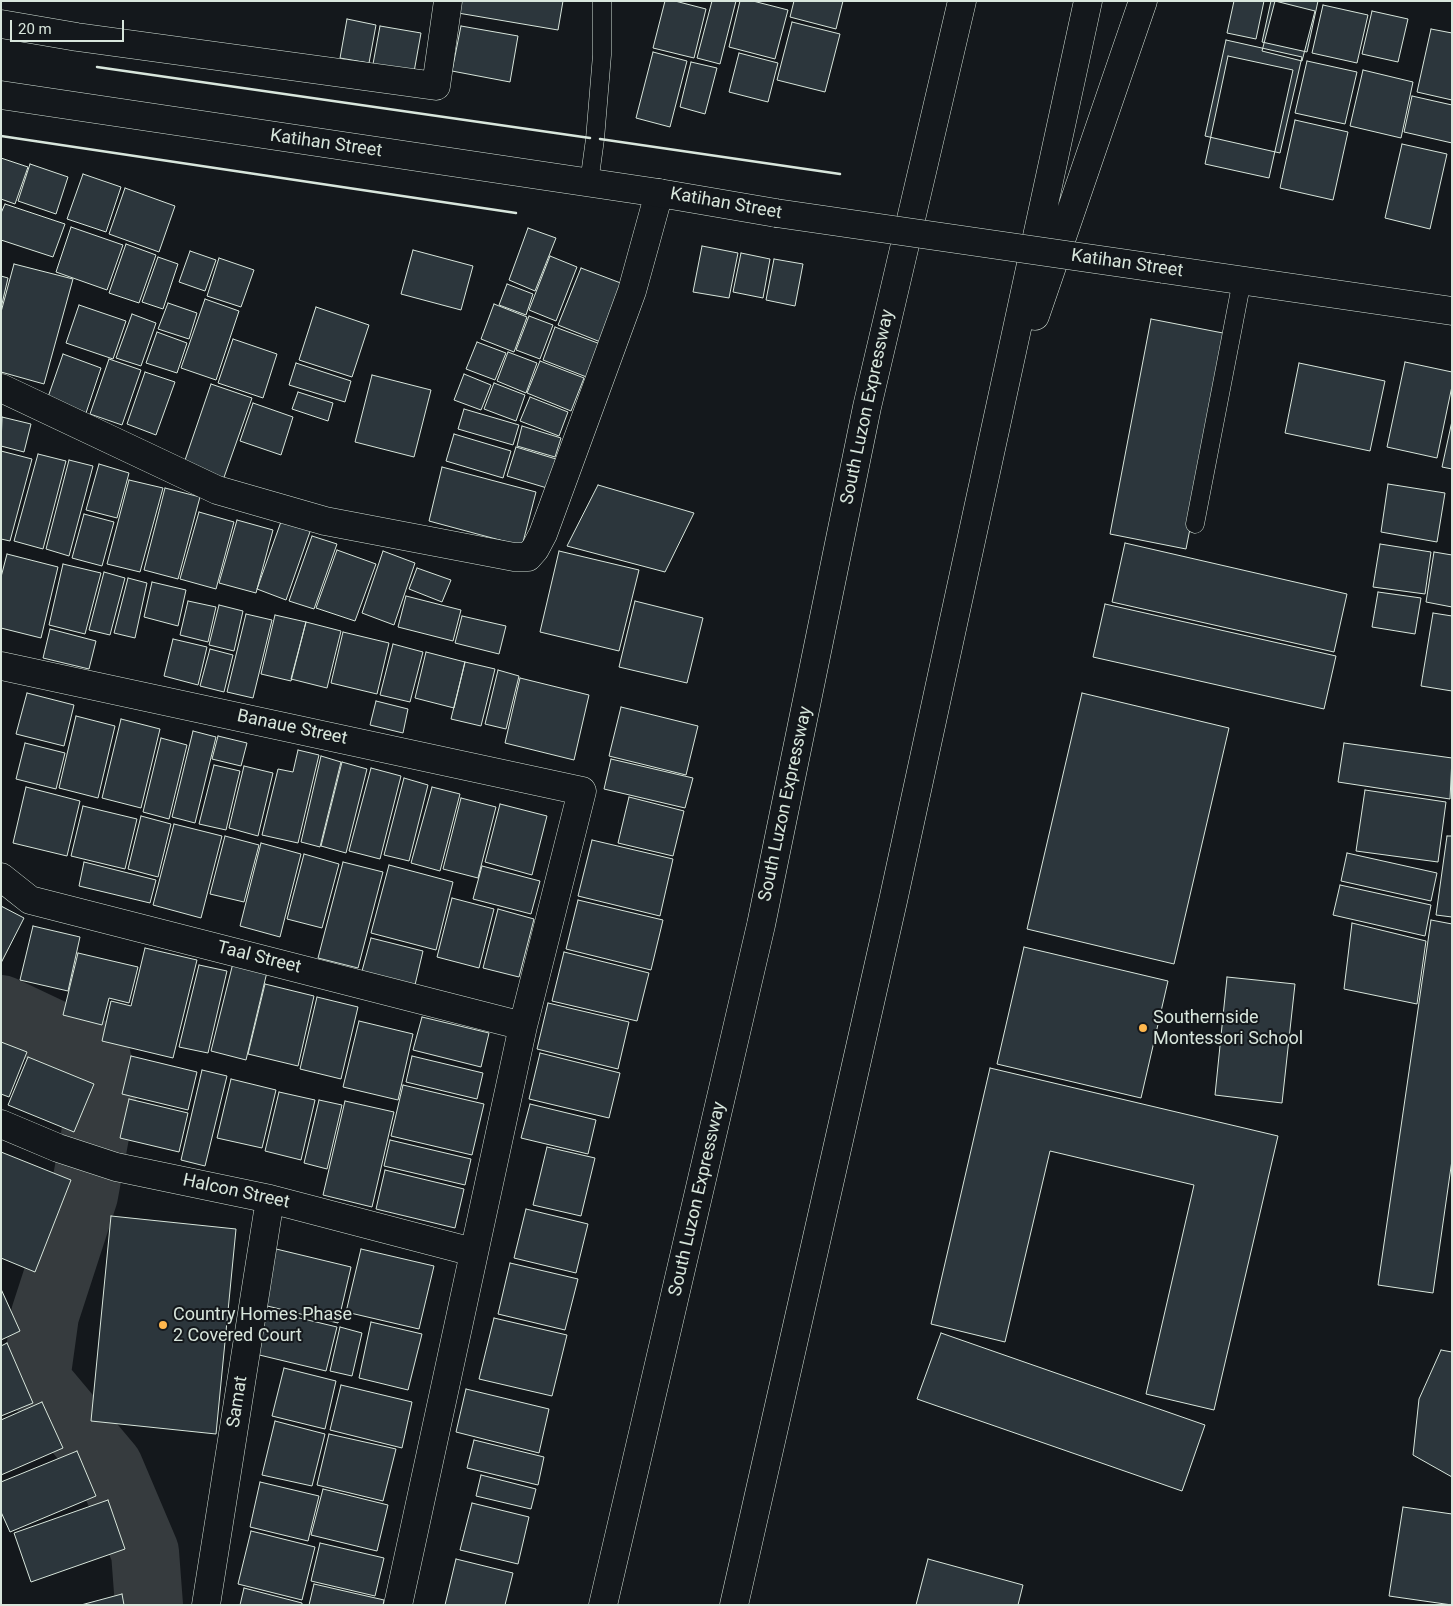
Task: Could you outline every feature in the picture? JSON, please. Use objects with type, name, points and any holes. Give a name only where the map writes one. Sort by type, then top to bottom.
[{"type":"main road","points":[[1,24],[77,37],[436,86],[448,1]]},
{"type":"main road","name":"South Luzon Expressway","points":[[603,1605],[761,925],[867,407],[962,1]]},
{"type":"main road","points":[[734,1605],[894,901],[1088,1]]},
{"type":"main road","points":[[993,440],[1143,1]]},
{"type":"main road","name":"Katihan Street","points":[[1,95],[589,182],[776,213],[1452,311]]},
{"type":"main road","points":[[1,388],[217,490],[325,521],[514,558],[528,557],[536,549],[543,534],[632,291],[659,193]]},
{"type":"main road","name":"Banaue Street","points":[[1,666],[582,791],[523,1026]]},
{"type":"main road","name":"Taal Street","points":[[1,877],[30,900],[523,1026]]},
{"type":"main road","points":[[398,1605],[523,1026]]},
{"type":"main road","name":"Halcon Street","points":[[1,1124],[58,1148],[116,1167],[270,1199],[473,1252]]},
{"type":"main road","name":"Samat","points":[[206,1605],[270,1199]]},
{"type":"lane","points":[[589,182],[595,139],[602,56],[602,1]]},
{"type":"lane","points":[[1195,524],[1242,280]]},
{"type":"building","points":[[454,1],[563,1],[558,30],[452,12]]},
{"type":"building","points":[[665,1],[675,1],[706,9],[694,58],[653,48]]},
{"type":"building","points":[[712,1],[736,1],[720,64],[697,58]]},
{"type":"building","points":[[740,1],[753,1],[788,10],[775,59],[729,47]]},
{"type":"building","points":[[794,1],[843,1],[836,29],[790,17]]},
{"type":"building","points":[[1234,1],[1264,1],[1256,39],[1227,33]]},
{"type":"building","points":[[1271,1],[1318,1],[1307,52],[1262,42]]},
{"type":"building","points":[[1275,1],[1315,11],[1302,61],[1262,51]]},
{"type":"building","points":[[1323,5],[1368,15],[1357,63],[1312,53]]},
{"type":"building","points":[[1372,11],[1408,19],[1398,62],[1362,54]]},
{"type":"building","points":[[347,19],[376,25],[369,63],[340,58]]},
{"type":"building","points":[[792,22],[840,34],[825,92],[777,80]]},
{"type":"building","points":[[380,26],[421,33],[414,72],[373,64]]},
{"type":"building","points":[[461,26],[518,36],[510,82],[452,71]]},
{"type":"building","points":[[1431,29],[1452,33],[1452,100],[1417,92]]},
{"type":"building","points":[[1226,40],[1302,57],[1280,153],[1205,136]]},
{"type":"building","points":[[653,52],[687,61],[670,127],[636,118]]},
{"type":"building","points":[[739,53],[778,63],[768,102],[729,92]]},
{"type":"building","points":[[1228,56],[1293,70],[1269,178],[1205,164]]},
{"type":"building","points":[[1307,61],[1357,72],[1345,124],[1295,113]]},
{"type":"building","points":[[691,62],[717,68],[705,114],[680,107]]},
{"type":"building","points":[[1363,70],[1413,82],[1401,138],[1350,126]]},
{"type":"building","points":[[1412,96],[1452,105],[1452,143],[1404,132]]},
{"type":"building","points":[[1295,120],[1348,132],[1333,200],[1280,188]]},
{"type":"building","points":[[1402,144],[1447,154],[1430,229],[1385,218]]},
{"type":"building","points":[[1,158],[28,167],[15,204],[1,199]]},
{"type":"building","points":[[30,164],[68,177],[56,214],[18,201]]},
{"type":"building","points":[[83,174],[121,187],[106,232],[67,219]]},
{"type":"building","points":[[125,188],[175,206],[159,252],[109,234]]},
{"type":"building","points":[[5,204],[65,224],[53,257],[1,240],[1,213]]},
{"type":"building","points":[[71,227],[123,245],[107,290],[56,272]]},
{"type":"building","points":[[528,228],[556,238],[535,291],[509,280]]},
{"type":"building","points":[[126,244],[156,255],[139,303],[109,293]]},
{"type":"building","points":[[702,246],[738,253],[729,298],[693,292]]},
{"type":"building","points":[[413,250],[473,266],[461,310],[401,294]]},
{"type":"building","points":[[190,251],[216,260],[205,291],[179,282]]},
{"type":"building","points":[[741,253],[770,259],[763,298],[733,292]]},
{"type":"building","points":[[550,256],[577,267],[556,321],[529,310]]},
{"type":"building","points":[[158,257],[178,264],[163,309],[142,302]]},
{"type":"building","points":[[219,258],[254,270],[241,307],[207,296]]},
{"type":"building","points":[[774,259],[803,264],[795,306],[766,300]]},
{"type":"building","points":[[14,264],[73,279],[44,384],[1,372],[1,312]]},
{"type":"building","points":[[581,268],[626,285],[603,343],[558,325]]},
{"type":"building","points":[[1,276],[8,278],[1,308]]},
{"type":"building","points":[[507,284],[533,294],[526,315],[499,305]]},
{"type":"building","points":[[205,299],[239,311],[216,380],[181,368]]},
{"type":"building","points":[[168,303],[197,313],[189,339],[158,329]]},
{"type":"building","points":[[494,304],[527,317],[514,352],[481,339]]},
{"type":"building","points":[[79,305],[126,321],[113,359],[66,343]]},
{"type":"building","points":[[316,307],[369,325],[352,377],[299,360]]},
{"type":"building","points":[[132,314],[156,323],[141,366],[116,358]]},
{"type":"building","points":[[529,316],[553,325],[540,359],[516,350]]},
{"type":"building","points":[[1151,319],[1228,334],[1186,549],[1110,534]]},
{"type":"building","points":[[555,327],[603,345],[589,378],[543,360]]},
{"type":"building","points":[[157,332],[187,343],[177,373],[146,363]]},
{"type":"building","points":[[233,339],[277,354],[263,398],[218,383]]},
{"type":"building","points":[[477,342],[506,353],[495,380],[466,369]]},
{"type":"building","points":[[508,352],[537,363],[526,393],[497,381]]},
{"type":"building","points":[[63,354],[101,368],[86,413],[47,400]]},
{"type":"building","points":[[109,359],[141,370],[122,425],[90,414]]},
{"type":"building","points":[[540,361],[584,378],[571,411],[527,393]]},
{"type":"building","points":[[1405,362],[1452,372],[1452,386],[1437,458],[1387,447]]},
{"type":"building","points":[[296,363],[351,381],[345,402],[289,385]]},
{"type":"building","points":[[1299,363],[1385,381],[1370,451],[1285,433]]},
{"type":"building","points":[[145,372],[175,382],[156,435],[127,424]]},
{"type":"building","points":[[464,374],[491,385],[481,410],[454,400]]},
{"type":"building","points":[[372,375],[431,390],[414,457],[355,442]]},
{"type":"building","points":[[494,383],[525,395],[516,421],[484,409]]},
{"type":"building","points":[[211,384],[252,398],[222,483],[182,469]]},
{"type":"building","points":[[298,392],[333,403],[328,421],[292,409]]},
{"type":"building","points":[[530,397],[568,412],[559,436],[520,421]]},
{"type":"building","points":[[253,403],[293,417],[281,455],[240,441]]},
{"type":"building","points":[[464,409],[519,425],[513,445],[458,429]]},
{"type":"building","points":[[2,417],[31,424],[24,452],[1,446]]},
{"type":"building","points":[[1452,421],[1452,469],[1442,467]]},
{"type":"building","points":[[522,426],[561,438],[555,457],[517,446]]},
{"type":"building","points":[[454,434],[511,451],[503,478],[446,461]]},
{"type":"building","points":[[516,447],[556,459],[547,488],[507,476]]},
{"type":"building","points":[[1,451],[32,459],[10,541],[1,539]]},
{"type":"building","points":[[38,454],[66,461],[43,549],[14,541]]},
{"type":"building","points":[[69,460],[93,466],[69,556],[46,549]]},
{"type":"building","points":[[99,464],[129,473],[117,518],[86,510]]},
{"type":"building","points":[[442,467],[536,492],[522,546],[429,521]]},
{"type":"building","points":[[129,480],[163,488],[140,572],[107,564]]},
{"type":"building","points":[[1388,484],[1445,493],[1437,542],[1381,532]]},
{"type":"building","points":[[598,485],[694,513],[665,572],[567,546]]},
{"type":"building","points":[[165,488],[200,497],[178,579],[144,570]]},
{"type":"building","points":[[199,512],[234,522],[216,589],[180,579]]},
{"type":"building","points":[[84,514],[114,522],[102,566],[72,558]]},
{"type":"building","points":[[283,516],[312,526],[286,600],[257,589]]},
{"type":"building","points":[[237,520],[273,530],[256,593],[219,583]]},
{"type":"building","points":[[312,536],[337,544],[314,609],[289,601]]},
{"type":"building","points":[[1125,543],[1347,594],[1334,652],[1112,602]]},
{"type":"building","points":[[1380,544],[1431,552],[1425,594],[1373,587]]},
{"type":"building","points":[[337,550],[376,564],[355,621],[316,608]]},
{"type":"building","points":[[383,551],[415,563],[394,625],[362,613]]},
{"type":"building","points":[[559,551],[639,570],[619,651],[540,632]]},
{"type":"building","points":[[1434,552],[1452,555],[1452,607],[1426,602]]},
{"type":"building","points":[[7,554],[58,567],[41,638],[1,628],[1,577]]},
{"type":"building","points":[[63,564],[101,573],[85,634],[49,625]]},
{"type":"building","points":[[417,568],[451,580],[442,602],[409,589]]},
{"type":"building","points":[[104,572],[125,578],[110,635],[89,630]]},
{"type":"building","points":[[128,578],[147,583],[135,638],[114,633]]},
{"type":"building","points":[[152,582],[186,590],[178,626],[144,617]]},
{"type":"building","points":[[1378,592],[1421,598],[1415,634],[1372,627]]},
{"type":"building","points":[[406,596],[461,610],[453,641],[398,627]]},
{"type":"building","points":[[188,601],[216,607],[208,642],[180,635]]},
{"type":"building","points":[[635,601],[703,618],[687,683],[619,667]]},
{"type":"building","points":[[1105,604],[1336,656],[1324,709],[1093,657]]},
{"type":"building","points":[[219,605],[243,611],[234,651],[209,645]]},
{"type":"building","points":[[1433,613],[1452,616],[1452,691],[1421,686]]},
{"type":"building","points":[[246,614],[272,620],[253,698],[227,692]]},
{"type":"building","points":[[275,615],[306,622],[291,681],[261,674]]},
{"type":"building","points":[[462,616],[506,626],[499,654],[455,643]]},
{"type":"building","points":[[306,622],[341,631],[327,688],[291,679]]},
{"type":"building","points":[[50,629],[96,641],[89,669],[43,658]]},
{"type":"building","points":[[343,632],[389,643],[377,694],[331,683]]},
{"type":"building","points":[[173,639],[207,647],[198,685],[164,676]]},
{"type":"building","points":[[393,644],[423,652],[410,702],[380,695]]},
{"type":"building","points":[[210,649],[233,655],[224,692],[200,686]]},
{"type":"building","points":[[426,652],[465,662],[454,708],[415,698]]},
{"type":"building","points":[[465,662],[495,669],[481,726],[451,719]]},
{"type":"building","points":[[498,670],[519,676],[506,729],[485,724]]},
{"type":"building","points":[[520,678],[589,695],[574,760],[505,743]]},
{"type":"building","points":[[27,693],[74,705],[64,746],[16,734]]},
{"type":"building","points":[[1082,693],[1229,728],[1174,964],[1027,929]]},
{"type":"building","points":[[376,701],[408,709],[403,733],[370,725]]},
{"type":"building","points":[[621,707],[698,726],[686,775],[609,756]]},
{"type":"building","points":[[76,716],[115,726],[98,798],[59,788]]},
{"type":"building","points":[[121,719],[160,729],[141,808],[102,798]]},
{"type":"building","points":[[193,731],[216,737],[195,823],[172,817]]},
{"type":"building","points":[[218,736],[247,743],[241,766],[212,759]]},
{"type":"building","points":[[161,738],[187,745],[169,819],[143,812]]},
{"type":"building","points":[[25,743],[65,753],[56,789],[16,779]]},
{"type":"building","points":[[1344,743],[1452,758],[1450,799],[1338,782]]},
{"type":"building","points":[[298,750],[319,755],[298,843],[262,835],[278,769],[293,772]]},
{"type":"building","points":[[321,756],[341,762],[320,847],[301,842]]},
{"type":"building","points":[[611,759],[693,778],[685,808],[604,789]]},
{"type":"building","points":[[342,762],[367,769],[346,853],[321,846]]},
{"type":"building","points":[[214,765],[240,771],[226,830],[199,824]]},
{"type":"building","points":[[244,766],[273,773],[258,836],[229,828]]},
{"type":"building","points":[[371,768],[401,776],[380,859],[349,851]]},
{"type":"building","points":[[404,778],[428,785],[409,861],[384,855]]},
{"type":"building","points":[[26,787],[80,801],[67,856],[13,843]]},
{"type":"building","points":[[432,787],[460,794],[440,871],[411,863]]},
{"type":"building","points":[[1365,790],[1446,802],[1438,862],[1356,851]]},
{"type":"building","points":[[629,797],[684,811],[673,856],[618,843]]},
{"type":"building","points":[[461,798],[496,807],[478,878],[443,869]]},
{"type":"building","points":[[500,804],[547,816],[532,875],[485,862]]},
{"type":"building","points":[[83,806],[137,819],[125,869],[71,856]]},
{"type":"building","points":[[141,816],[171,824],[158,877],[128,869]]},
{"type":"building","points":[[174,824],[222,836],[201,918],[153,905]]},
{"type":"building","points":[[225,836],[259,845],[244,902],[210,894]]},
{"type":"building","points":[[1447,836],[1452,836],[1452,917],[1436,915]]},
{"type":"building","points":[[592,840],[673,859],[660,916],[578,896]]},
{"type":"building","points":[[261,843],[301,854],[280,937],[240,926]]},
{"type":"building","points":[[1347,853],[1437,873],[1431,901],[1341,881]]},
{"type":"building","points":[[304,854],[339,864],[322,928],[287,919]]},
{"type":"building","points":[[84,862],[156,880],[150,903],[79,886]]},
{"type":"building","points":[[343,862],[383,872],[358,968],[318,958]]},
{"type":"building","points":[[389,865],[453,882],[436,950],[371,933]]},
{"type":"building","points":[[482,866],[540,881],[531,914],[473,899]]},
{"type":"building","points":[[1340,885],[1431,905],[1425,936],[1333,915]]},
{"type":"building","points":[[452,898],[494,909],[479,968],[437,957]]},
{"type":"building","points":[[578,900],[663,920],[651,970],[566,949]]},
{"type":"building","points":[[1,906],[24,918],[1,963]]},
{"type":"building","points":[[498,909],[534,919],[519,977],[483,968]]},
{"type":"building","points":[[1431,920],[1452,924],[1452,1160],[1433,1293],[1378,1285]]},
{"type":"building","points":[[1352,923],[1426,941],[1417,1004],[1344,989]]},
{"type":"building","points":[[33,926],[80,937],[68,991],[20,980]]},
{"type":"building","points":[[371,938],[423,951],[415,985],[362,971]]},
{"type":"building","points":[[1024,947],[1168,981],[1141,1098],[997,1064]]},
{"type":"building","points":[[145,948],[197,960],[173,1058],[102,1041],[111,1001],[131,1006]]},
{"type":"building","points":[[564,952],[649,973],[637,1021],[552,1001]]},
{"type":"building","points":[[78,953],[138,967],[129,1003],[109,998],[102,1025],[63,1015]]},
{"type":"building","points":[[233,963],[267,972],[246,1060],[211,1051]]},
{"type":"building","points":[[199,965],[227,971],[208,1053],[179,1047]]},
{"type":"building","points":[[1227,977],[1295,984],[1282,1103],[1215,1095]]},
{"type":"building","points":[[265,984],[314,996],[298,1066],[248,1054]]},
{"type":"building","points":[[317,997],[358,1007],[341,1079],[300,1069]]},
{"type":"building","points":[[548,1003],[629,1022],[618,1069],[537,1049]]},
{"type":"building","points":[[422,1017],[489,1033],[481,1067],[413,1050]]},
{"type":"building","points":[[359,1021],[413,1034],[398,1100],[343,1087]]},
{"type":"building","points":[[1,1042],[27,1052],[9,1097],[1,1094]]},
{"type":"building","points":[[540,1053],[620,1073],[609,1118],[529,1099]]},
{"type":"building","points":[[131,1056],[197,1072],[188,1110],[122,1094]]},
{"type":"building","points":[[412,1056],[483,1073],[477,1099],[406,1082]]},
{"type":"building","points":[[28,1057],[94,1084],[74,1132],[8,1105]]},
{"type":"building","points":[[990,1068],[1278,1136],[1214,1410],[1146,1394],[1194,1185],[1050,1151],[1005,1342],[931,1324]]},
{"type":"building","points":[[202,1070],[227,1076],[205,1166],[181,1160]]},
{"type":"building","points":[[231,1079],[276,1090],[262,1148],[217,1138]]},
{"type":"building","points":[[403,1085],[484,1104],[472,1155],[391,1136]]},
{"type":"building","points":[[279,1092],[315,1100],[301,1160],[265,1151]]},
{"type":"building","points":[[129,1099],[188,1113],[179,1152],[120,1138]]},
{"type":"building","points":[[319,1100],[342,1105],[327,1169],[304,1163]]},
{"type":"building","points":[[345,1101],[394,1112],[372,1207],[323,1195]]},
{"type":"building","points":[[530,1104],[596,1120],[588,1154],[521,1138]]},
{"type":"building","points":[[390,1140],[471,1159],[465,1185],[384,1166]]},
{"type":"building","points":[[547,1147],[595,1158],[581,1216],[533,1205]]},
{"type":"building","points":[[1,1152],[71,1180],[35,1272],[1,1258]]},
{"type":"building","points":[[385,1170],[464,1189],[455,1228],[376,1209]]},
{"type":"building","points":[[526,1209],[588,1224],[576,1273],[514,1258]]},
{"type":"building","name":"Country Homes Phase 2 Covered Court","points":[[111,1216],[236,1229],[216,1434],[91,1421]]},
{"type":"building","points":[[272,1248],[351,1267],[338,1323],[259,1304]]},
{"type":"building","points":[[361,1249],[434,1266],[419,1329],[346,1312]]},
{"type":"building","points":[[510,1263],[578,1279],[565,1330],[498,1314]]},
{"type":"building","points":[[1,1289],[20,1331],[1,1340]]},
{"type":"building","points":[[262,1309],[337,1327],[326,1371],[251,1353]]},
{"type":"building","points":[[494,1318],[567,1335],[552,1396],[479,1379]]},
{"type":"building","points":[[371,1322],[422,1334],[408,1390],[359,1378]]},
{"type":"building","points":[[340,1327],[362,1333],[352,1376],[330,1371]]},
{"type":"building","points":[[941,1333],[1205,1425],[1182,1491],[917,1399]]},
{"type":"building","points":[[7,1343],[33,1403],[1,1416],[1,1346]]},
{"type":"building","points":[[1441,1350],[1452,1352],[1452,1477],[1413,1455],[1419,1399]]},
{"type":"building","points":[[284,1368],[336,1381],[325,1429],[272,1416]]},
{"type":"building","points":[[341,1385],[412,1402],[402,1448],[330,1430]]},
{"type":"building","points":[[466,1389],[549,1409],[539,1453],[456,1432]]},
{"type":"building","points":[[42,1402],[63,1448],[1,1475],[1,1420]]},
{"type":"building","points":[[275,1421],[325,1434],[312,1486],[262,1475]]},
{"type":"building","points":[[329,1434],[396,1449],[383,1501],[317,1485]]},
{"type":"building","points":[[474,1440],[544,1457],[538,1485],[467,1468]]},
{"type":"building","points":[[77,1451],[96,1496],[10,1532],[1,1512],[1,1482]]},
{"type":"building","points":[[481,1475],[536,1489],[531,1509],[476,1496]]},
{"type":"building","points":[[260,1482],[319,1496],[308,1541],[250,1527]]},
{"type":"building","points":[[323,1489],[388,1505],[377,1551],[311,1535]]},
{"type":"building","points":[[108,1500],[125,1549],[31,1582],[14,1533]]},
{"type":"building","points":[[472,1503],[529,1517],[518,1564],[460,1550]]},
{"type":"building","points":[[1403,1507],[1452,1514],[1452,1605],[1389,1596]]},
{"type":"building","points":[[251,1531],[315,1547],[302,1600],[238,1584]]},
{"type":"building","points":[[320,1543],[384,1558],[375,1596],[311,1581]]},
{"type":"building","points":[[456,1559],[513,1573],[505,1605],[445,1605]]},
{"type":"building","points":[[928,1559],[1023,1585],[1018,1605],[916,1605]]},
{"type":"building","points":[[314,1584],[384,1600],[383,1605],[309,1605]]},
{"type":"building","points":[[244,1588],[302,1603],[302,1605],[240,1605]]},
{"type":"building","points":[[122,1594],[124,1605],[81,1605]]},
{"type":"waterway","points":[[1,1009],[96,1054],[104,1087],[84,1195],[45,1315],[36,1380],[109,1467],[145,1552],[149,1605]]},
{"type":"wall","points":[[97,67],[590,138]]},
{"type":"wall","points":[[1,136],[516,213]]},
{"type":"wall","points":[[600,139],[840,174]]},
{"type":"place","name":"Southernside Montessori School","points":[[1143,1028]]},
{"type":"place","name":"Country Homes Phase 2 Covered Court","points":[[163,1325]]}]
